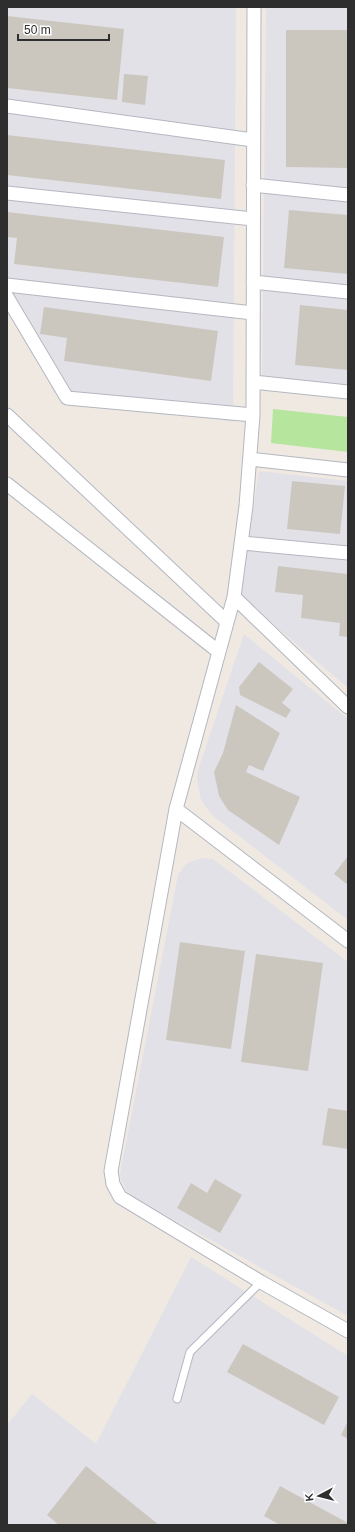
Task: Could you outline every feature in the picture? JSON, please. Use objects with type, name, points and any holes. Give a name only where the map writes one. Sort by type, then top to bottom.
[{"type":"street","points":[[254,7],[253,415],[242,543],[234,597],[176,809],[111,1165],[112,1178],[116,1191],[120,1197],[261,1282],[348,1331]]},
{"type":"street","points":[[7,106],[253,140]]},
{"type":"street","points":[[254,185],[348,195]]},
{"type":"street","points":[[7,193],[253,219]]},
{"type":"street","points":[[253,282],[348,292]]},
{"type":"street","points":[[7,285],[253,313]]},
{"type":"street","points":[[7,297],[67,398],[253,415]]},
{"type":"street","points":[[253,382],[348,392]]},
{"type":"street","points":[[7,415],[227,622]]},
{"type":"street","points":[[250,459],[348,470]]},
{"type":"street","points":[[7,484],[219,652]]},
{"type":"street","points":[[242,543],[348,554]]},
{"type":"street","points":[[234,597],[348,707]]},
{"type":"street","points":[[176,809],[348,941]]},
{"type":"lane","points":[[177,1399],[190,1352],[261,1282]]},
{"type":"shaded area","points":[[7,7],[236,7],[233,422],[54,393],[7,296]]},
{"type":"shaded area","points":[[245,7],[348,7],[348,388],[262,377],[266,9]]},
{"type":"shaded area","points":[[259,471],[348,481],[348,688],[240,596]]},
{"type":"shaded area","points":[[244,634],[348,719],[348,920],[212,815],[203,803],[200,796],[197,779],[198,770]]},
{"type":"shaded area","points":[[202,858],[213,859],[348,962],[348,1316],[133,1197],[126,1190],[121,1180],[120,1174],[178,875],[185,865]]},
{"type":"shaded area","points":[[191,1257],[348,1356],[348,1525],[7,1525],[7,1425],[32,1394],[96,1444]]},
{"type":"green space","points":[[273,409],[348,417],[348,452],[271,443]]},
{"type":"building","points":[[7,16],[124,29],[117,100],[7,88]]},
{"type":"building","points":[[286,30],[348,30],[348,168],[286,167]]},
{"type":"building","points":[[124,74],[148,76],[145,105],[122,102]]},
{"type":"building","points":[[7,135],[225,160],[221,199],[7,175]]},
{"type":"building","points":[[289,210],[348,215],[348,274],[284,268]]},
{"type":"building","points":[[7,212],[224,237],[218,287],[14,264],[17,238],[7,237]]},
{"type":"building","points":[[300,305],[348,310],[348,370],[295,365]]},
{"type":"building","points":[[44,307],[218,331],[211,381],[64,361],[67,338],[40,334]]},
{"type":"building","points":[[292,481],[345,486],[340,534],[287,529]]},
{"type":"building","points":[[278,566],[348,574],[348,637],[339,636],[340,623],[301,618],[303,595],[275,592]]},
{"type":"building","points":[[259,662],[293,689],[282,703],[291,710],[286,718],[240,695],[239,687]]},
{"type":"building","points":[[236,705],[280,733],[263,771],[249,765],[246,772],[300,797],[279,845],[228,810],[219,796],[214,772],[223,753]]},
{"type":"building","points":[[348,856],[348,885],[334,874]]},
{"type":"building","points":[[180,942],[245,951],[231,1049],[166,1040]]},
{"type":"building","points":[[256,954],[323,963],[308,1071],[241,1062]]},
{"type":"building","points":[[328,1108],[348,1111],[348,1149],[322,1145]]},
{"type":"building","points":[[215,1179],[242,1195],[220,1233],[177,1208],[191,1183],[207,1193]]},
{"type":"building","points":[[243,1344],[339,1397],[324,1425],[227,1372]]},
{"type":"building","points":[[348,1421],[348,1439],[341,1435]]},
{"type":"building","points":[[86,1466],[159,1525],[59,1525],[47,1515]]},
{"type":"building","points":[[280,1486],[348,1523],[348,1525],[280,1525],[264,1516]]}]
